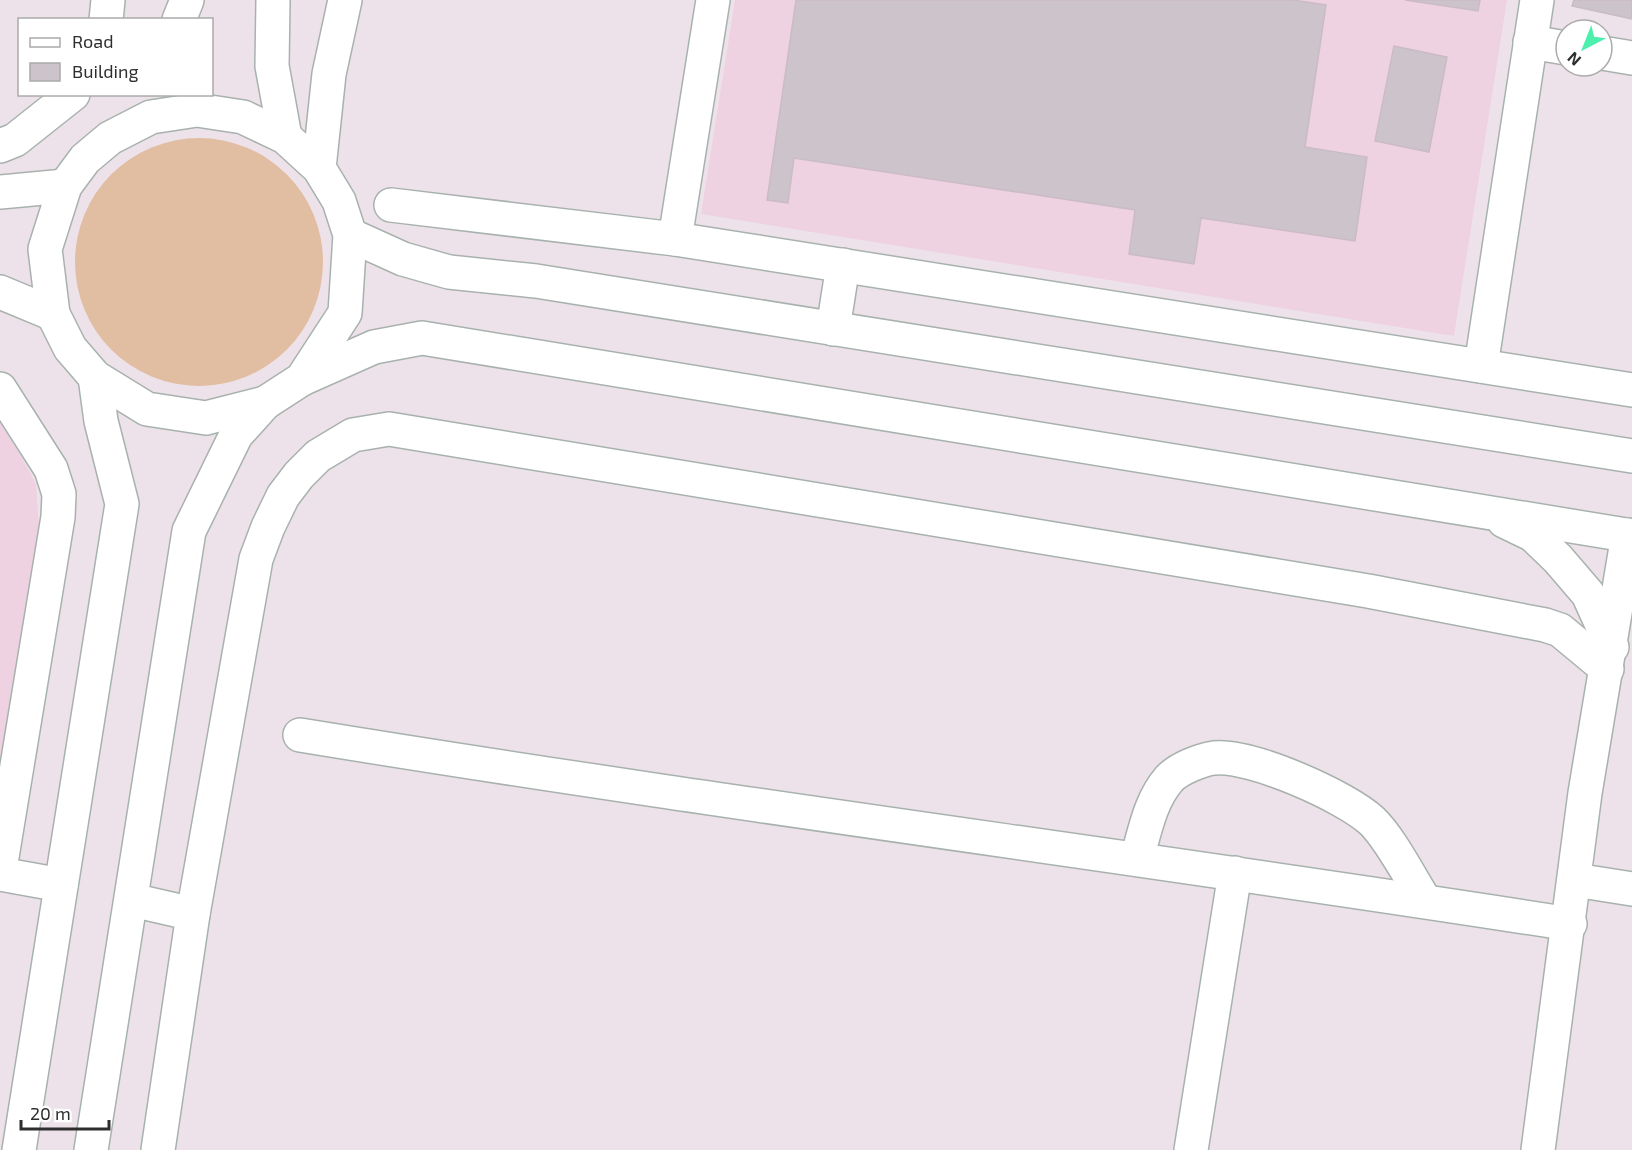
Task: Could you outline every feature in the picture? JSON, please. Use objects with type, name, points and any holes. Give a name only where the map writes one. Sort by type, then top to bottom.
[{"type":"street","points":[[105,18],[108,0]]},
{"type":"street","points":[[180,18],[187,0]]},
{"type":"street","points":[[273,0],[272,66],[285,137]]},
{"type":"street","points":[[319,168],[329,74],[345,0]]},
{"type":"street","points":[[675,239],[713,0]]},
{"type":"street","points":[[1481,366],[1537,0]]},
{"type":"street","points":[[1530,42],[1554,46]]},
{"type":"street","points":[[1614,55],[1632,58]]},
{"type":"street","points":[[0,146],[15,140],[70,96]]},
{"type":"street","points":[[110,138],[139,96]]},
{"type":"street","points":[[265,403],[206,418],[147,408],[95,377],[70,348],[53,314],[45,249],[65,186],[85,159],[110,138],[151,117],[197,110],[243,117],[285,137],[319,168],[339,201],[350,235],[345,313],[302,379]]},
{"type":"street","points":[[0,192],[65,186]]},
{"type":"street","points":[[391,205],[675,239],[1632,390]]},
{"type":"street","points":[[350,235],[403,259],[449,272],[536,281],[1632,456]]},
{"type":"street","points":[[833,329],[843,266]]},
{"type":"street","points":[[0,292],[53,314]]},
{"type":"street","points":[[91,1150],[189,531],[236,435],[265,403],[302,379],[374,347],[423,338],[1630,535],[1617,649],[1585,793],[1570,924],[1538,1150]]},
{"type":"street","points":[[19,1150],[122,504],[101,421],[95,377]]},
{"type":"street","points":[[0,390],[51,469],[59,494],[58,517],[0,868]]},
{"type":"street","points":[[158,1150],[193,914],[256,559],[283,496],[299,475],[318,456],[353,435],[389,429],[1368,591],[1545,625],[1617,649]]},
{"type":"street","points":[[1479,510],[1533,535],[1557,559],[1588,594],[1617,649]]},
{"type":"street","points":[[300,735],[475,764],[1137,858],[1570,924]]},
{"type":"street","points":[[1137,858],[1155,798],[1170,777],[1188,766],[1214,758],[1260,764],[1339,798],[1373,822],[1425,901]]},
{"type":"street","points":[[1191,1150],[1235,873]]},
{"type":"street","points":[[0,874],[61,885]]},
{"type":"street","points":[[1575,880],[1632,889]]},
{"type":"street","points":[[132,900],[193,914]]},
{"type":"shaded area","points":[[735,0],[1507,0],[1454,336],[701,214]]},
{"type":"shaded area","points":[[187,138],[211,138],[247,147],[268,159],[287,174],[302,193],[314,214],[321,238],[323,262],[321,286],[314,310],[302,331],[287,350],[268,365],[247,377],[211,386],[187,386],[151,377],[120,358],[103,341],[84,310],[80,298],[75,274],[75,250],[84,214],[103,183],[120,166],[151,147],[163,143]]},
{"type":"shaded area","points":[[0,417],[36,484],[41,554],[0,781]]},
{"type":"building","points":[[796,0],[1293,0],[1326,5],[1305,147],[1367,157],[1355,241],[1201,218],[1194,264],[1129,254],[1135,210],[794,158],[788,203],[767,200]]},
{"type":"building","points":[[1405,0],[1480,0],[1478,11]]},
{"type":"building","points":[[1574,0],[1632,0],[1632,19],[1572,6]]},
{"type":"building","points":[[1394,46],[1447,57],[1429,152],[1375,141]]}]
